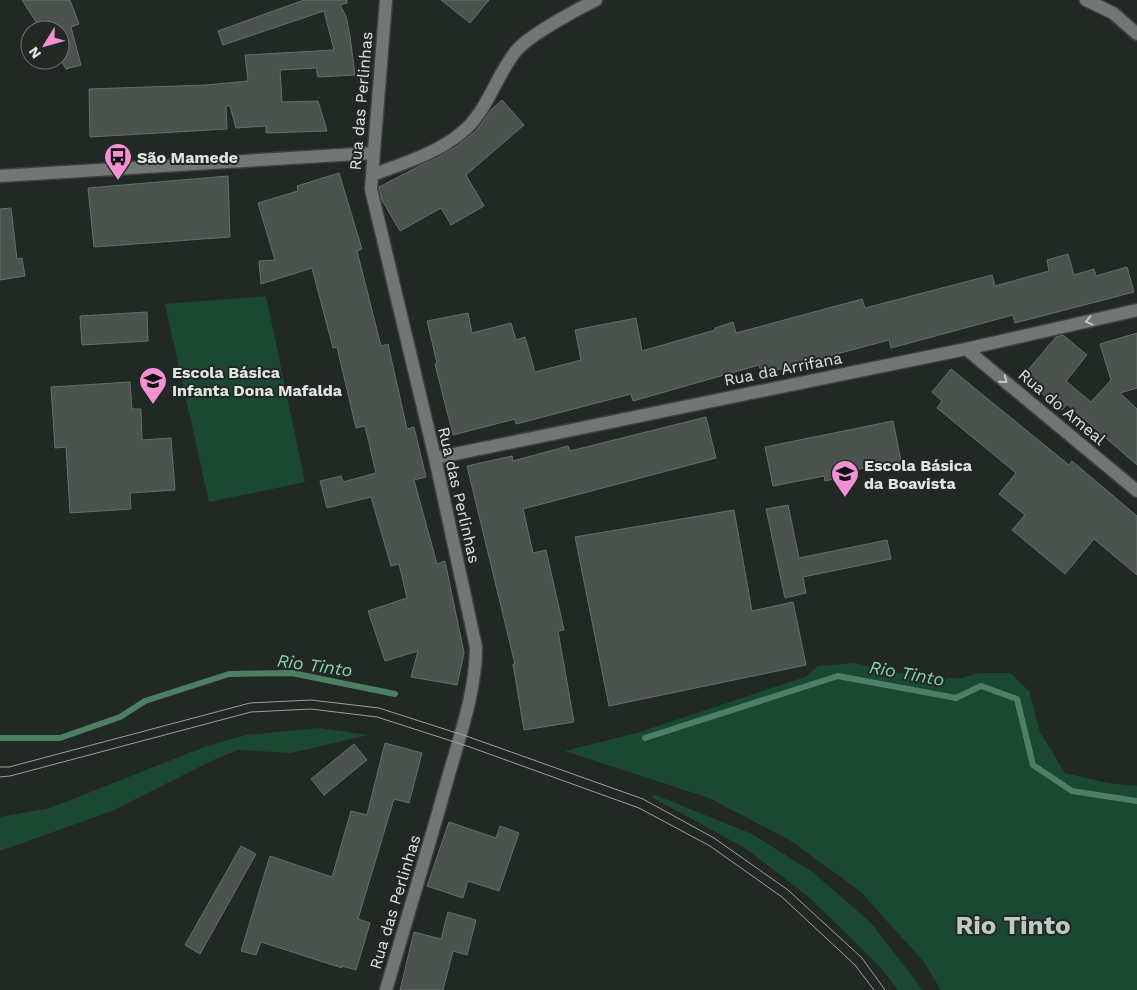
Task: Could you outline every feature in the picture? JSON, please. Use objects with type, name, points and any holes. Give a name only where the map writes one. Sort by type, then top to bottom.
[{"type":"street","name":"Rua das Perlinhas","points":[[386,0],[371,189],[435,458],[476,647],[475,677],[440,807],[386,990]]},
{"type":"street","points":[[372,175],[414,159],[461,133],[475,118],[494,90],[516,50],[596,0]]},
{"type":"street","points":[[1086,0],[1113,13],[1137,34]]},
{"type":"street","points":[[0,176],[373,153]]},
{"type":"street","name":"Rua da Arrifana","points":[[435,458],[966,349],[1137,310]]},
{"type":"street","name":"Rua do Ameal","points":[[966,349],[1137,491]]},
{"type":"green space","points":[[266,296],[305,482],[209,502],[165,304]]},
{"type":"green space","points":[[855,663],[927,679],[962,678],[979,673],[1010,673],[1029,691],[1040,732],[1065,773],[1108,783],[1137,786],[1137,990],[941,990],[923,961],[861,892],[791,841],[709,798],[565,751],[640,732],[805,677],[818,666]]},
{"type":"green space","points":[[319,728],[368,735],[291,753],[238,750],[211,761],[112,811],[0,851],[0,817],[50,808],[207,746],[246,735]]},
{"type":"green space","points":[[653,794],[752,834],[814,873],[871,923],[923,990],[898,990],[880,967],[810,898],[745,848],[653,798]]},
{"type":"building","points":[[22,0],[70,0],[79,24],[71,27],[81,65],[70,68],[70,20],[35,20]]},
{"type":"building","points":[[304,0],[347,0],[347,3],[340,5],[346,16],[355,75],[318,77],[316,68],[280,70],[282,102],[318,101],[327,131],[266,133],[266,126],[236,128],[230,106],[226,106],[227,129],[90,137],[89,89],[206,85],[248,81],[245,55],[334,50],[324,11],[223,45],[218,31]]},
{"type":"building","points":[[441,0],[489,0],[470,23]]},
{"type":"building","points":[[502,100],[524,125],[466,175],[484,206],[451,225],[441,208],[400,231],[382,200],[379,187],[456,147],[476,131],[492,109]]},
{"type":"building","points":[[339,173],[362,249],[357,251],[381,346],[388,344],[407,429],[414,427],[426,477],[414,480],[437,564],[445,561],[464,653],[457,685],[411,677],[418,651],[385,661],[368,611],[407,598],[399,564],[391,566],[371,497],[327,508],[320,481],[341,476],[343,482],[376,473],[365,426],[356,428],[337,347],[333,348],[312,268],[261,284],[259,261],[275,260],[258,203],[298,191],[297,186]]},
{"type":"building","points":[[228,176],[230,237],[94,247],[88,188]]},
{"type":"building","points":[[11,208],[17,259],[22,258],[25,276],[0,280],[0,209]]},
{"type":"building","points":[[1068,254],[1074,275],[1094,269],[1096,276],[1127,267],[1134,292],[1015,323],[1013,315],[891,348],[889,340],[762,374],[759,365],[633,401],[631,394],[516,424],[515,419],[453,435],[435,364],[437,363],[427,321],[468,313],[472,333],[511,323],[516,340],[525,337],[535,372],[581,360],[575,330],[636,318],[642,351],[715,330],[715,328],[733,322],[736,333],[862,299],[865,308],[992,275],[995,286],[1049,271],[1047,260]]},
{"type":"building","points":[[147,312],[148,341],[82,345],[80,316]]},
{"type":"building","points":[[1137,333],[1137,388],[1120,393],[1137,409],[1137,465],[1067,404],[1062,410],[1022,377],[1056,337],[1063,335],[1087,355],[1066,381],[1091,402],[1111,380],[1100,344]]},
{"type":"building","points":[[951,369],[1069,465],[1072,461],[1137,516],[1137,575],[1094,539],[1065,574],[1012,530],[1025,515],[999,494],[1016,473],[937,408],[942,401],[932,392]]},
{"type":"building","points":[[130,382],[132,409],[141,409],[142,440],[171,438],[175,490],[130,493],[131,509],[70,513],[66,447],[55,448],[51,387]]},
{"type":"building","points":[[706,417],[716,458],[523,509],[533,553],[546,550],[564,630],[558,631],[574,722],[524,730],[513,664],[515,664],[467,466],[512,456],[513,461],[568,446],[570,451]]},
{"type":"building","points":[[893,421],[901,461],[849,471],[851,475],[825,481],[824,476],[773,486],[765,447]]},
{"type":"building","points":[[788,505],[799,558],[887,540],[891,559],[803,577],[806,593],[785,598],[766,509]]},
{"type":"building","points":[[734,510],[752,611],[793,602],[806,665],[609,706],[575,537]]},
{"type":"building","points":[[385,743],[422,753],[409,803],[394,799],[358,919],[370,923],[356,970],[342,966],[342,968],[261,942],[256,955],[241,951],[270,856],[332,877],[351,811],[367,815]]},
{"type":"building","points":[[354,744],[367,760],[324,795],[311,779]]},
{"type":"building","points":[[449,822],[496,838],[500,826],[519,833],[499,891],[468,881],[463,898],[427,886]]},
{"type":"building","points":[[241,846],[256,854],[200,954],[185,945]]},
{"type":"building","points":[[448,912],[476,920],[467,955],[453,951],[443,990],[400,990],[414,932],[441,939]]},
{"type":"waterway","name":"Rio Tinto","points":[[0,738],[60,738],[120,717],[145,701],[229,674],[292,673],[395,694]]},
{"type":"waterway","name":"Rio Tinto","points":[[645,738],[838,676],[956,698],[981,686],[1017,699],[1033,765],[1072,791],[1137,801]]},
{"type":"tram line","points":[[0,767],[9,767],[250,703],[311,700],[379,708],[469,737],[643,799],[714,838],[788,890],[862,958],[885,990]]},
{"type":"tram line","points":[[0,777],[10,776],[251,712],[311,709],[377,717],[467,746],[639,808],[710,846],[782,897],[855,965],[874,990]]},
{"type":"place","name":"São Mamede","points":[[118,181]]},
{"type":"place","name":"Escola Básica Infanta Dona Mafalda","points":[[153,405]]},
{"type":"place","name":"Escola Básica da Boavista","points":[[845,498]]},
{"type":"district","name":"Rio Tinto","points":[[1013,925]]}]
